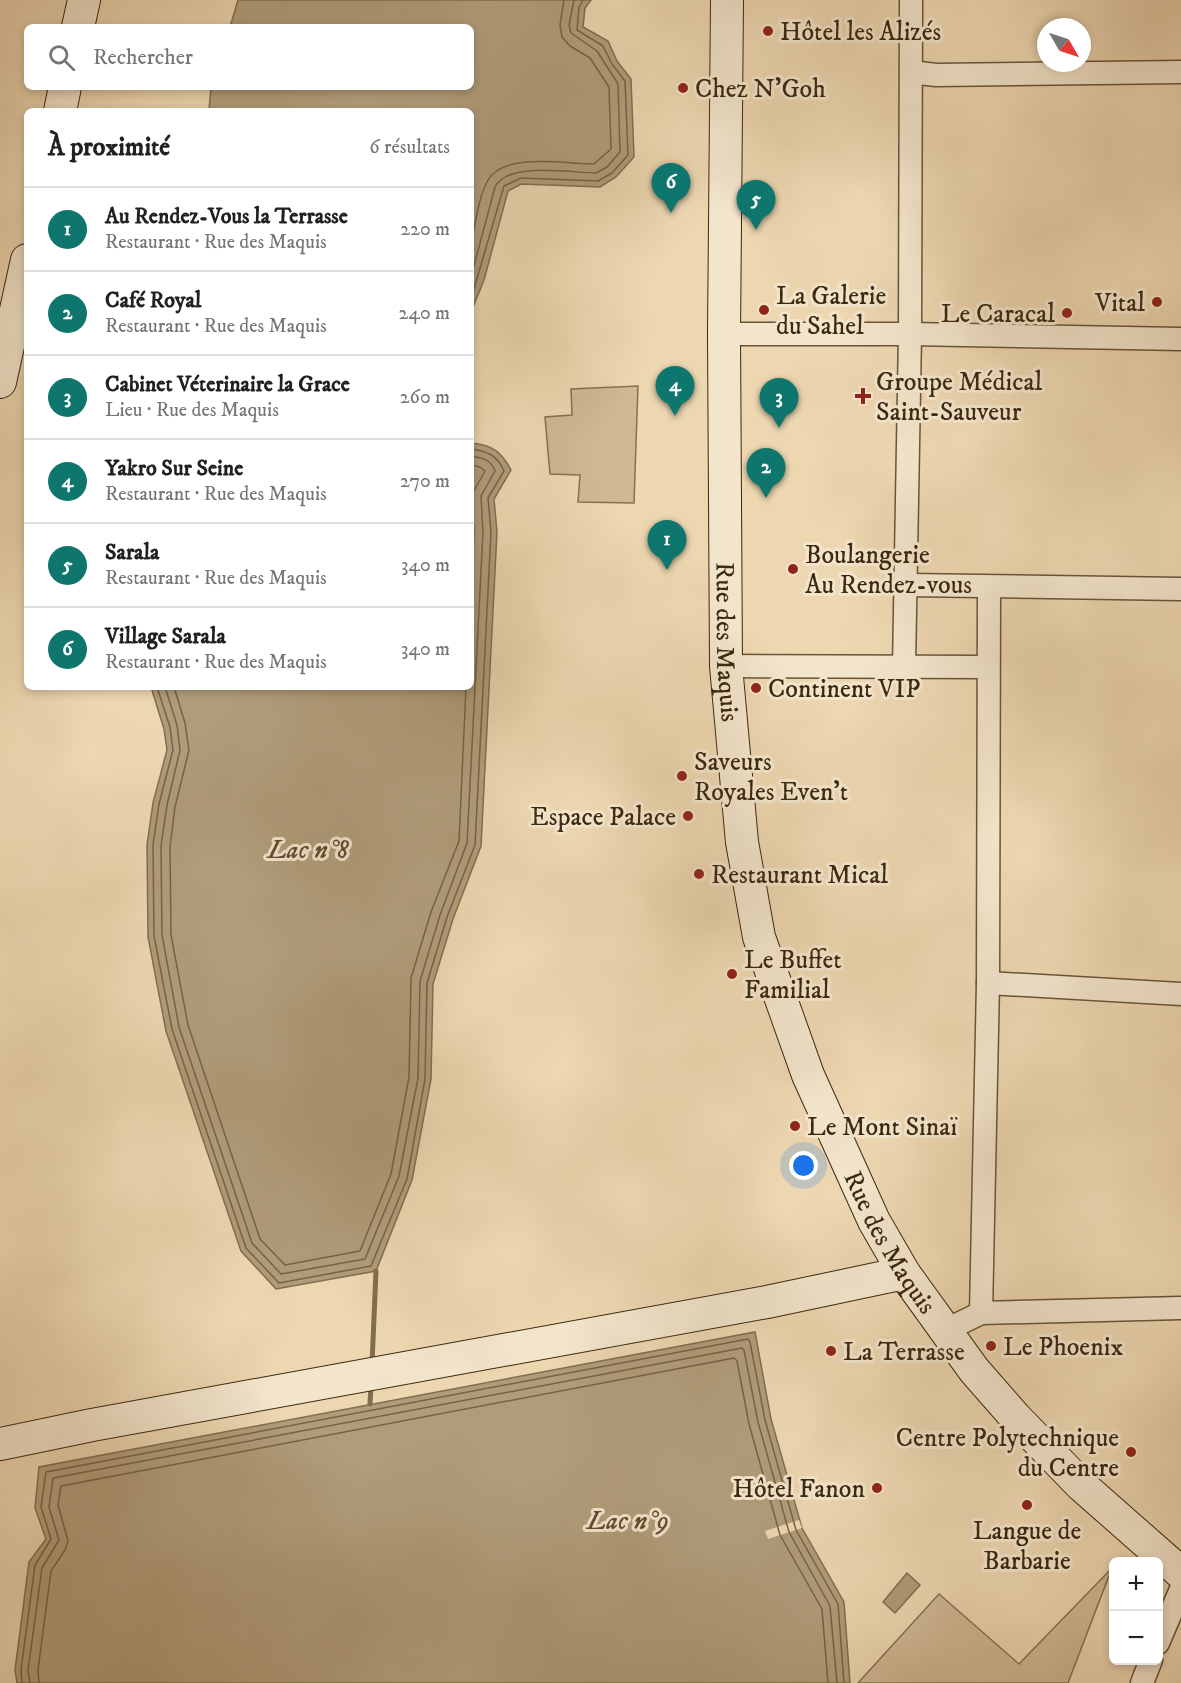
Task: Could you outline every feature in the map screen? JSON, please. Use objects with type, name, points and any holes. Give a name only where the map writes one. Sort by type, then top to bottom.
[{"type":"street","points":[[79,24],[84,0]]},
{"type":"street","name":"Rue des Maquis","points":[[727,0],[724,334],[726,666],[742,842],[759,937],[808,1075],[874,1221],[904,1273],[944,1330],[1016,1418],[1081,1485],[1181,1573]]},
{"type":"street","points":[[904,667],[910,334],[911,0]]},
{"type":"street","points":[[911,72],[936,75],[1181,72]]},
{"type":"street","points":[[61,108],[64,90]]},
{"type":"street","points":[[0,382],[24,274]]},
{"type":"street","points":[[724,334],[910,334],[1181,339]]},
{"type":"street","points":[[907,585],[989,588],[1181,589]]},
{"type":"street","points":[[981,1313],[988,983],[989,588]]},
{"type":"street","points":[[726,666],[987,667]]},
{"type":"street","points":[[988,983],[1181,994]]},
{"type":"street","points":[[0,1444],[92,1425],[767,1302],[904,1273]]},
{"type":"street","points":[[944,1330],[981,1313],[1181,1308]]},
{"type":"street","points":[[1163,1631],[1181,1589]]},
{"type":"street","points":[[1142,1683],[1149,1665]]},
{"type":"shaded area","points":[[638,386],[634,503],[578,502],[580,475],[550,474],[545,417],[572,415],[571,389]]},
{"type":"shaded area","points":[[1109,1571],[1068,1683],[858,1683],[939,1594],[1019,1664]]},
{"type":"water","points":[[238,0],[591,0],[585,8],[583,27],[608,41],[617,61],[631,79],[634,157],[616,177],[600,187],[521,184],[508,191],[484,280],[474,305],[474,108],[209,108],[211,90],[474,90],[474,24],[231,24]]},
{"type":"water","name":"Lac n°8","points":[[474,443],[490,447],[503,458],[511,470],[494,499],[497,532],[481,846],[453,919],[433,984],[431,1079],[412,1180],[376,1271],[276,1289],[241,1251],[166,1031],[148,937],[147,845],[153,803],[167,750],[164,729],[152,690],[474,690]]},
{"type":"water","name":"Lac n°9","points":[[755,1332],[771,1419],[802,1528],[844,1602],[850,1683],[17,1683],[15,1670],[29,1562],[46,1539],[35,1508],[39,1467]]},
{"type":"water","points":[[907,1573],[920,1585],[895,1613],[883,1602]]},
{"type":"pier","points":[[799,1520],[802,1528],[768,1539],[765,1531]]},
{"type":"waterway","points":[[372,1364],[376,1271]]},
{"type":"waterway","points":[[370,1404],[371,1385]]},
{"type":"place","name":"Hôtel les Alizés","points":[[768,31]]},
{"type":"place","name":"Chez N'Goh","points":[[683,88]]},
{"type":"place","name":"Village Sarala","points":[[671,213]]},
{"type":"place","name":"Sarala","points":[[756,230]]},
{"type":"place","name":"Vital","points":[[1157,302]]},
{"type":"place","name":"La Galerie du Sahel","points":[[764,310]]},
{"type":"place","name":"Le Caracal","points":[[1067,313]]},
{"type":"place","name":"Groupe Médical Saint-Sauveur","points":[[863,396]]},
{"type":"place","name":"Yakro Sur Seine","points":[[675,416]]},
{"type":"place","name":"Cabinet Véterinaire la Grace","points":[[779,428]]},
{"type":"place","name":"Café Royal","points":[[766,498]]},
{"type":"place","name":"Boulangerie Au Rendez-vous","points":[[793,569]]},
{"type":"place","name":"Au Rendez-Vous la Terrasse","points":[[667,570]]},
{"type":"place","name":"Continent VIP","points":[[756,688]]},
{"type":"place","name":"Saveurs Royales Even't","points":[[682,776]]},
{"type":"place","name":"Espace Palace","points":[[688,816]]},
{"type":"place","name":"Restaurant Mical","points":[[699,874]]},
{"type":"place","name":"Le Buffet Familial","points":[[732,974]]},
{"type":"place","name":"Le Mont Sinaï","points":[[795,1126]]},
{"type":"place","name":"Le Phoenix","points":[[991,1346]]},
{"type":"place","name":"La Terrasse","points":[[831,1351]]},
{"type":"place","name":"Centre Polytechnique du Centre","points":[[1131,1452]]},
{"type":"place","name":"Hôtel Fanon","points":[[877,1488]]},
{"type":"place","name":"Langue de Barbarie","points":[[1027,1505]]}]
